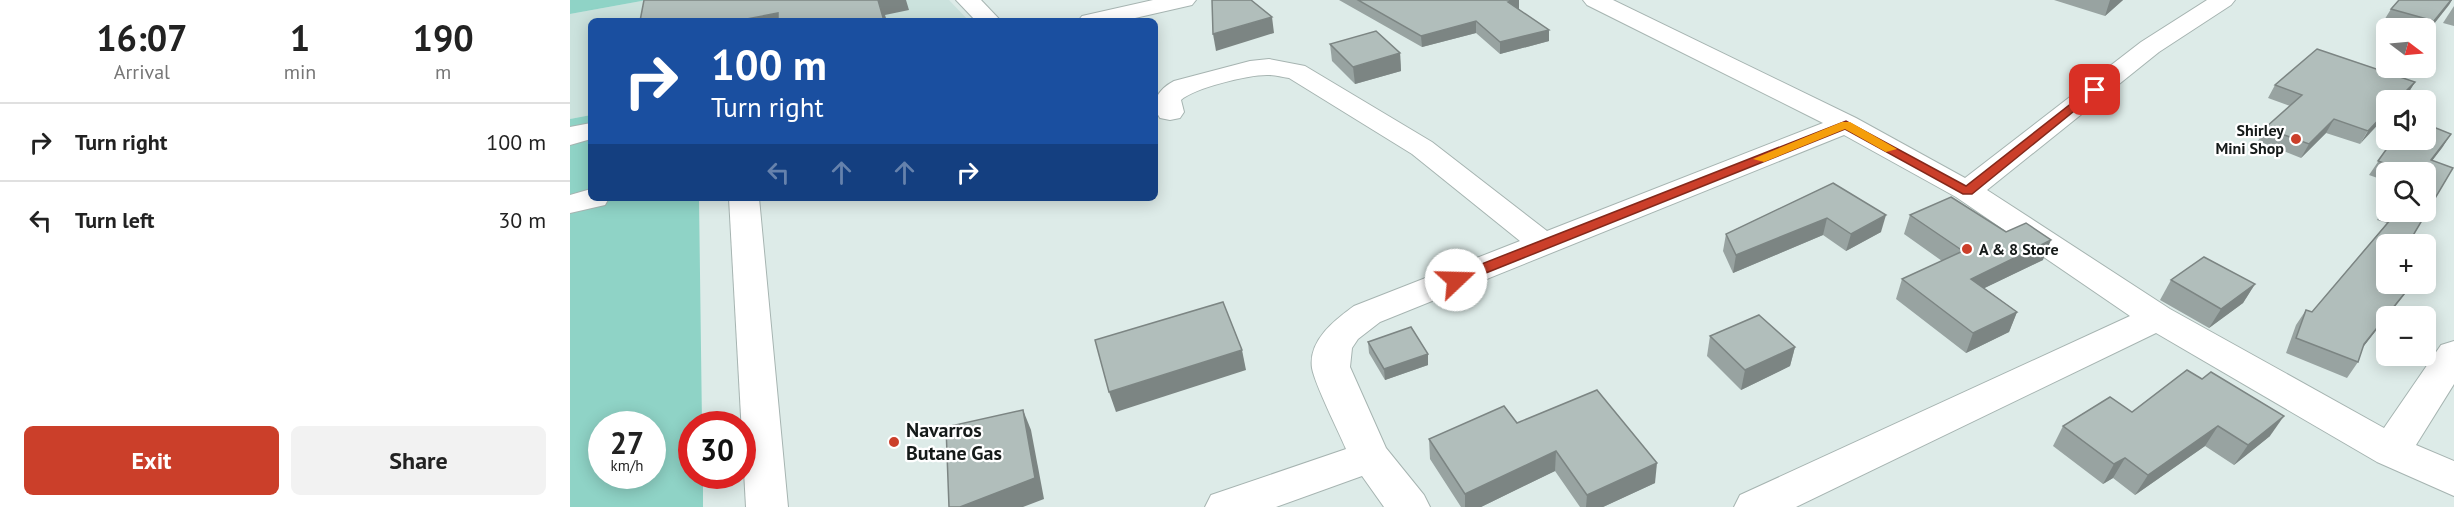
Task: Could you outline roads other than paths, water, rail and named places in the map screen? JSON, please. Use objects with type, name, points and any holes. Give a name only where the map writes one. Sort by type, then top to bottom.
[{"type":"street","points":[[968,0],[986,18]]},
{"type":"street","points":[[1103,18],[1184,0]]},
{"type":"street","points":[[1594,0],[1846,124],[1967,191],[2157,318],[2391,452],[2454,479]]},
{"type":"street","points":[[1967,191],[2150,47],[2223,0]]},
{"type":"street","points":[[1170,112],[1168,100],[1172,93],[1183,87],[1250,69],[1269,67],[1296,71],[1422,148],[1545,245]]},
{"type":"street","points":[[1409,507],[1370,457],[1331,367],[1334,347],[1345,330],[1367,314],[1846,124]]},
{"type":"street","points":[[570,136],[588,132]]},
{"type":"street","points":[[570,204],[588,200]]},
{"type":"street","points":[[744,201],[767,507]]},
{"type":"street","points":[[1755,507],[2157,318]]},
{"type":"street","points":[[2391,452],[2454,354]]},
{"type":"street","points":[[1226,507],[1370,457]]},
{"type":"place","name":"Shirley Mini Shop","points":[[2296,139]]},
{"type":"place","name":"A & 8 Store","points":[[1967,249]]},
{"type":"place","name":"Navarros Butane Gas","points":[[894,442]]}]
